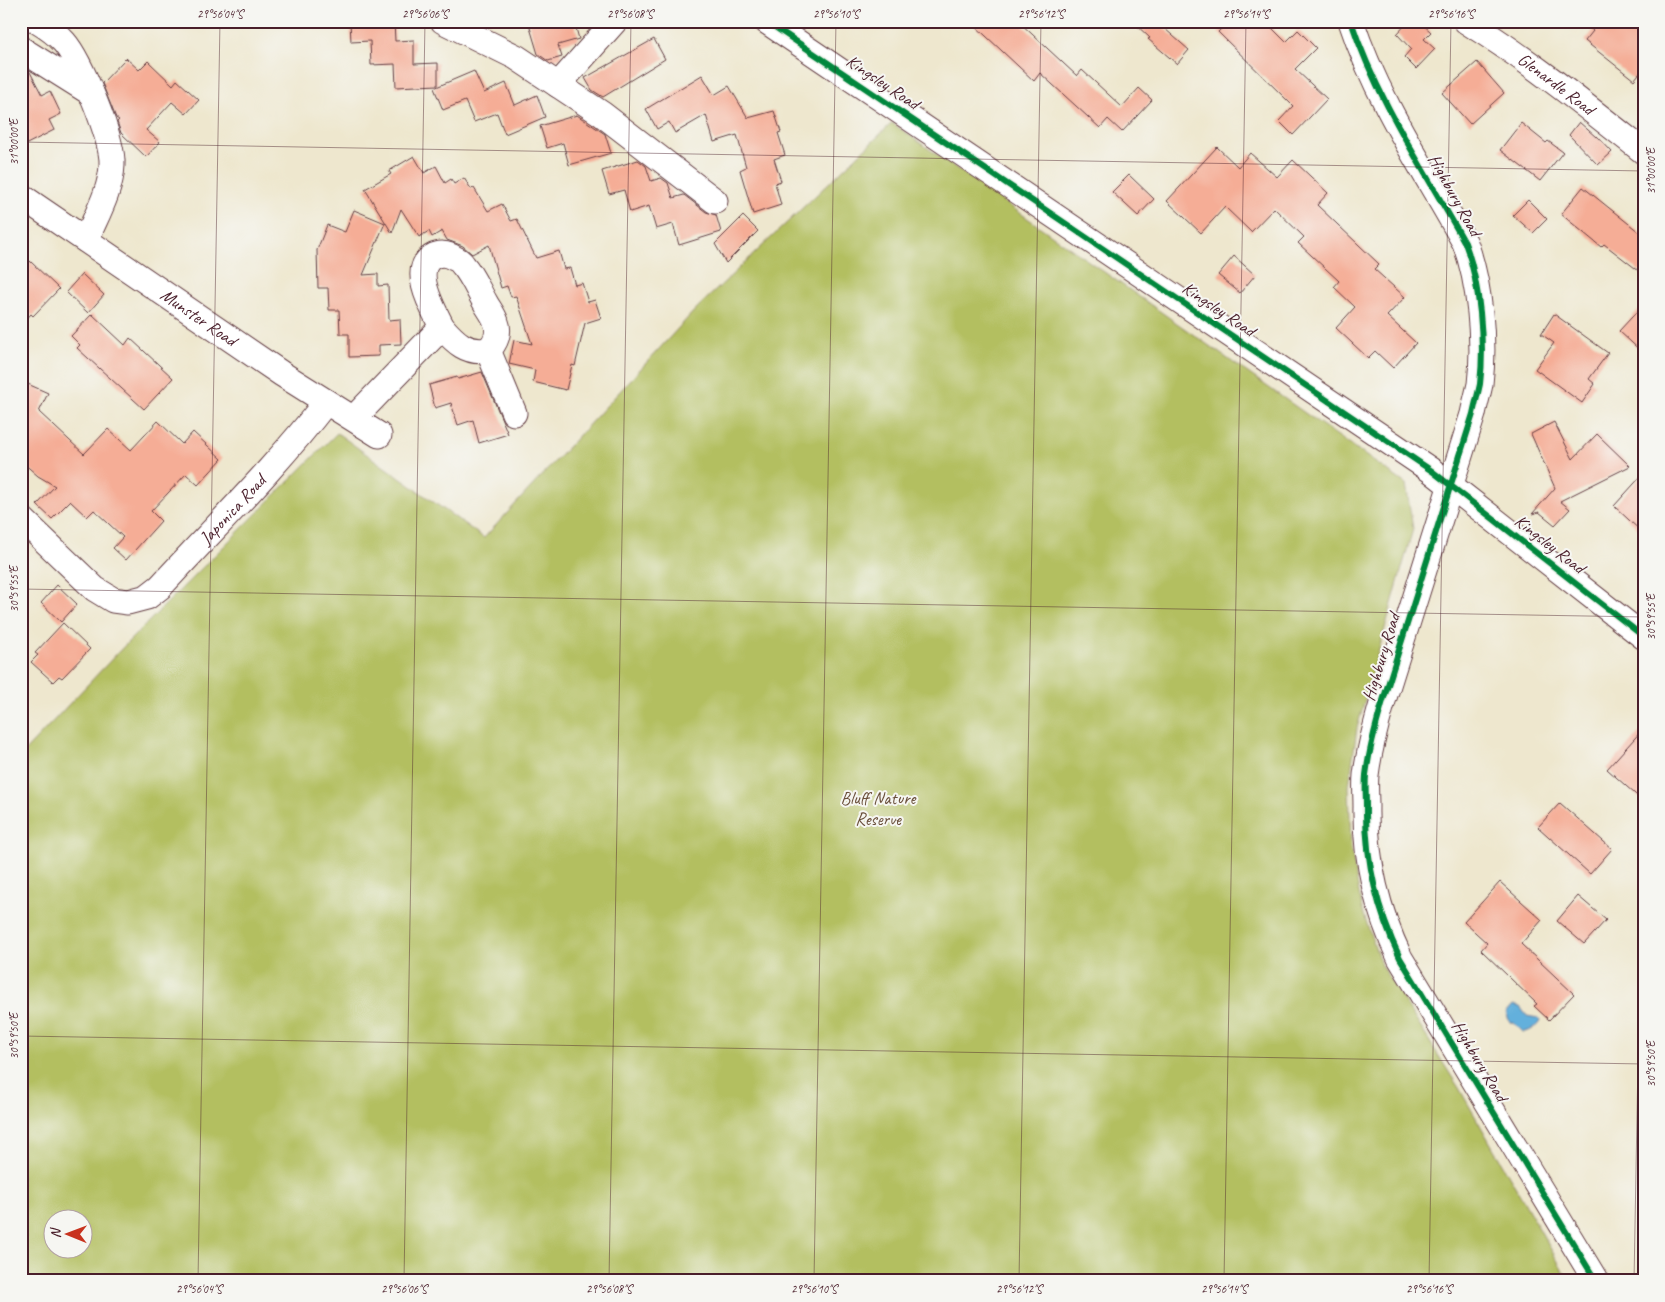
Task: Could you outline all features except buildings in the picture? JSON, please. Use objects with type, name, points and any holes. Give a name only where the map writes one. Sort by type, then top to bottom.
[{"type":"street","points":[[37,21],[54,32],[64,42],[82,71],[111,148],[112,164],[109,185],[86,240]]},
{"type":"street","points":[[443,21],[516,57],[602,114],[715,201]]},
{"type":"street","points":[[558,85],[615,21]]},
{"type":"street","name":"Kingsley Road","points":[[766,21],[1432,470],[1644,636]]},
{"type":"street","name":"Highbury Road","points":[[1351,21],[1368,67],[1382,96],[1465,243],[1472,262],[1480,323],[1480,383],[1473,414],[1382,704],[1372,743],[1366,778],[1368,858],[1380,907],[1390,937],[1400,958],[1596,1281]]},
{"type":"street","name":"Glenardle Road","points":[[1466,21],[1500,42],[1558,84],[1644,152]]},
{"type":"street","points":[[21,49],[90,93]]},
{"type":"street","name":"Munster Road","points":[[21,196],[275,369],[379,435]]},
{"type":"street","points":[[441,254],[449,255],[463,265],[496,322],[497,337],[488,350],[479,352],[464,348],[456,343],[442,327],[428,297],[423,274],[424,266],[428,260],[441,254]]},
{"type":"street","points":[[354,418],[442,327]]},
{"type":"street","points":[[488,350],[514,413]]},
{"type":"street","name":"Japonica Road","points":[[21,518],[95,589],[113,600],[128,602],[147,597],[160,587],[261,479],[326,402]]},
{"type":"green space","name":"Bluff Nature Reserve","points":[[892,123],[1406,484],[1413,529],[1357,728],[1349,786],[1351,849],[1362,909],[1381,965],[1459,1088],[1569,1281],[21,1281],[21,755],[126,644],[337,433],[484,538],[696,309]]},
{"type":"water","points":[[1513,1005],[1520,1007],[1527,1016],[1538,1018],[1539,1023],[1531,1030],[1523,1032],[1514,1023],[1510,1022],[1506,1013]]},
{"type":"cycle path","points":[[766,21],[1432,471],[1644,637]]},
{"type":"cycle path","points":[[1351,21],[1374,79],[1388,107],[1465,243],[1478,294],[1482,350],[1480,384],[1473,414],[1382,704],[1371,748],[1366,775],[1366,826],[1370,865],[1385,922],[1400,958],[1596,1281]]}]
